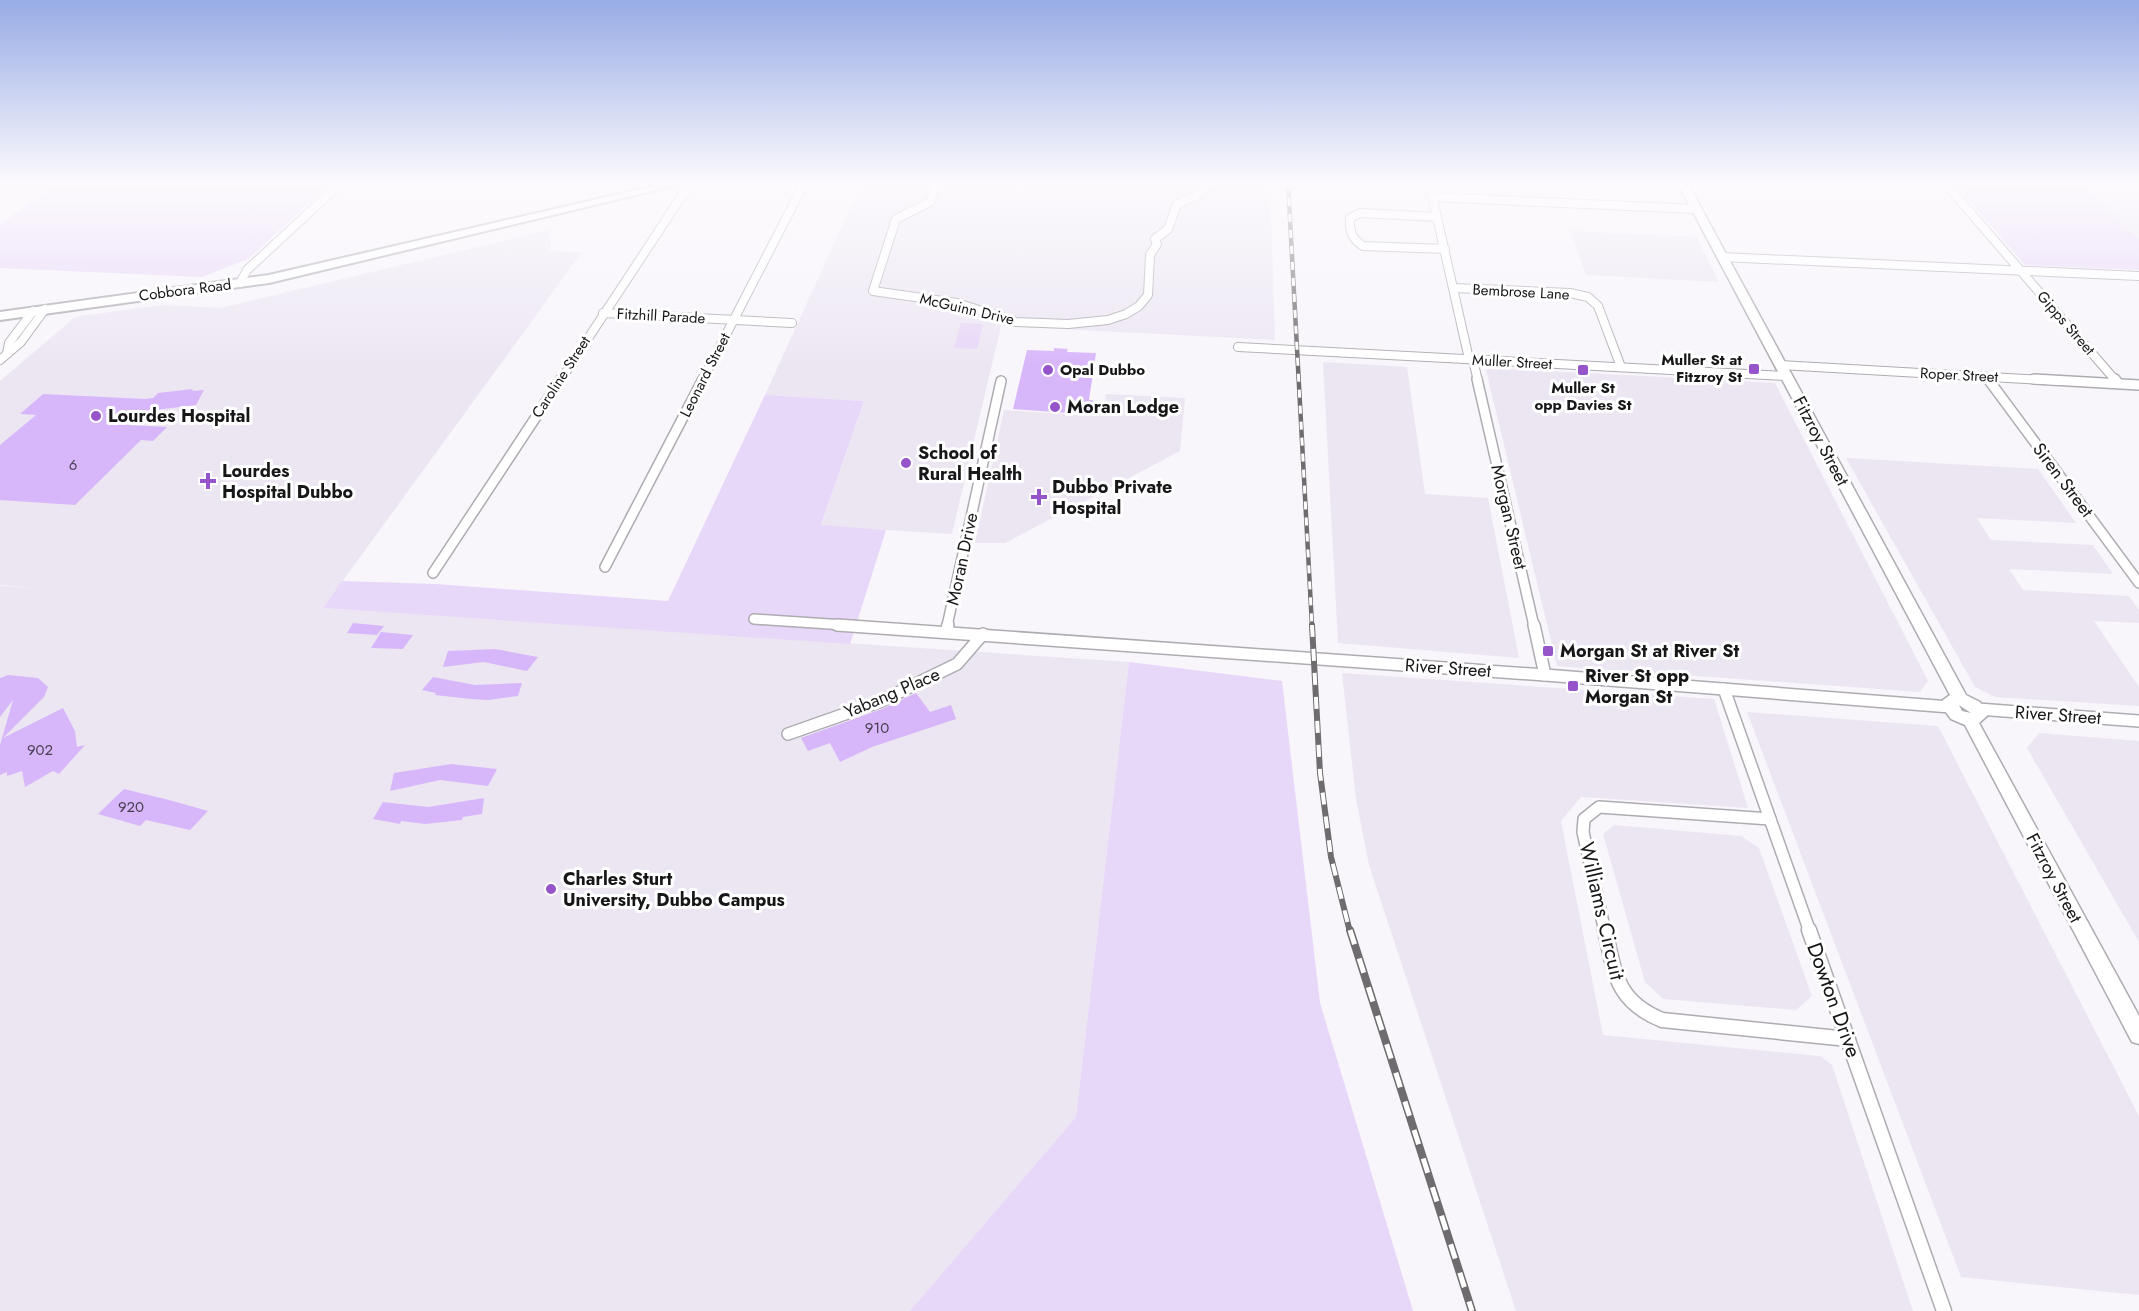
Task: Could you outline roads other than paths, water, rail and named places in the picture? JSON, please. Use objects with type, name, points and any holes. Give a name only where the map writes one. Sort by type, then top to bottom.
[{"type":"main road","name":"Cobbora Road","points":[[0,315],[240,283],[320,268],[425,243]]},
{"type":"street","points":[[240,283],[248,270],[277,243]]},
{"type":"street","name":"Caroline Street","points":[[433,573],[650,243]]},
{"type":"street","name":"Leonard Street","points":[[605,567],[773,243]]},
{"type":"street","name":"McGuinn Drive","points":[[888,243],[873,291],[980,309],[1016,322],[1091,323],[1125,315],[1146,300],[1149,295],[1150,255],[1157,243]]},
{"type":"street","points":[[1358,243],[1364,246],[1445,249]]},
{"type":"street","name":"Morgan Street","points":[[1444,243],[1545,675]]},
{"type":"street","name":"Fitzroy Street","points":[[1715,243],[1955,703]]},
{"type":"street","name":"Gipps Street","points":[[1998,243],[2118,383]]},
{"type":"street","points":[[1722,257],[2139,276]]},
{"type":"street","name":"Bembrose Lane","points":[[1453,288],[1570,293],[1588,297],[1598,306],[1622,367]]},
{"type":"street","points":[[3,357],[21,342],[39,310]]},
{"type":"street","points":[[3,357],[9,343],[39,310]]},
{"type":"street","name":"Fitzhill Parade","points":[[603,313],[792,323]]},
{"type":"street","name":"Muller Street","points":[[1238,347],[1622,367],[1783,371]]},
{"type":"street","name":"Roper Street","points":[[1783,371],[1986,377],[2139,385]]},
{"type":"street","name":"Siren Street","points":[[1986,377],[2139,583]]},
{"type":"street","name":"Moran Drive","points":[[946,632],[1001,381]]},
{"type":"street","name":"River Street","points":[[754,619],[1724,689],[1955,703]]},
{"type":"street","name":"Yabang Place","points":[[788,734],[879,702],[957,664],[983,634]]},
{"type":"street","name":"Dowton Drive","points":[[1724,689],[1944,1311]]},
{"type":"street","points":[[1955,703],[1957,716],[1974,715]]},
{"type":"street","name":"Fitzroy Street","points":[[1974,715],[2139,1035]]},
{"type":"street","name":"River Street","points":[[1974,715],[2139,721]]},
{"type":"street","name":"Williams Circuit","points":[[1770,819],[1599,807],[1584,819],[1583,832],[1616,980],[1626,998],[1644,1013],[1662,1020],[1848,1039]]},
{"type":"railway","points":[[1291,243],[1312,626]]},
{"type":"railway","points":[[1312,625],[1320,773],[1331,857],[1350,932]]},
{"type":"railway","points":[[1350,930],[1472,1311]]},
{"type":"place","name":"Muller St at Fitzroy St","points":[[1754,369]]},
{"type":"place","name":"Opal Dubbo","points":[[1048,370]]},
{"type":"place","name":"Muller St opp Davies St","points":[[1583,370]]},
{"type":"place","name":"Moran Lodge","points":[[1055,407]]},
{"type":"place","name":"Lourdes Hospital","points":[[96,416]]},
{"type":"place","name":"School of Rural Health","points":[[906,463]]},
{"type":"place","name":"Lourdes Hospital Dubbo","points":[[208,481]]},
{"type":"place","name":"Dubbo Private Hospital","points":[[1039,497]]},
{"type":"place","name":"Morgan St at River St","points":[[1548,651]]},
{"type":"place","name":"River St opp Morgan St","points":[[1573,686]]},
{"type":"place","name":"Charles Sturt University, Dubbo Campus","points":[[551,889]]}]
